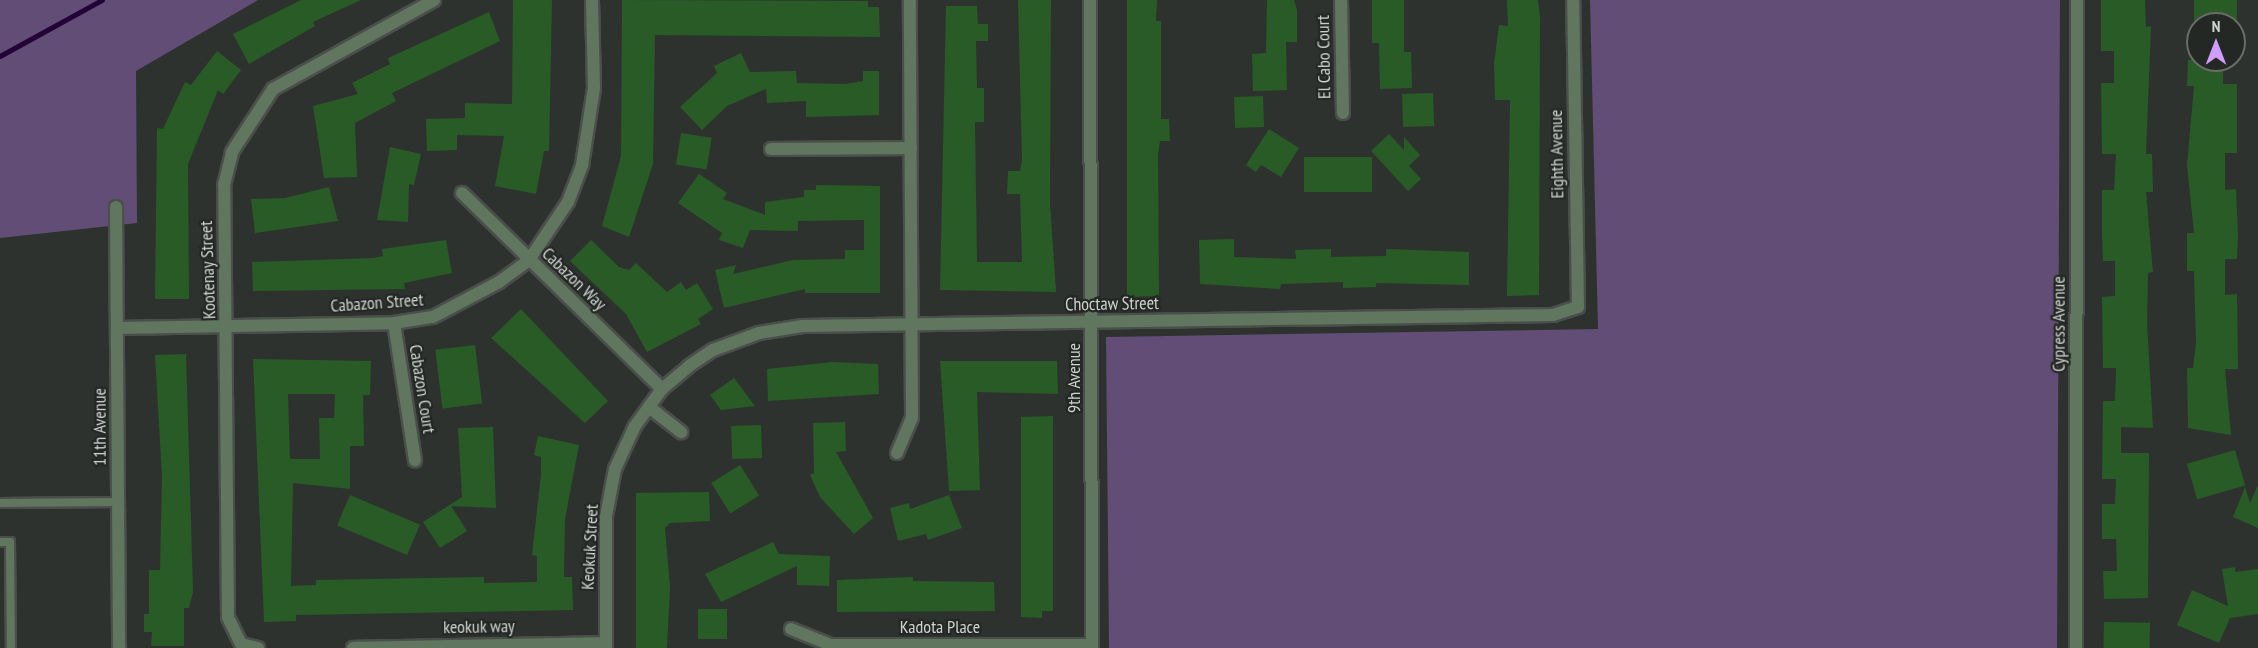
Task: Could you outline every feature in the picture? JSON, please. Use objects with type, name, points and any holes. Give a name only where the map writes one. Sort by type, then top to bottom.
[{"type":"street","name":"Kootenay Street","points":[[258,648],[241,644],[228,616],[228,326],[224,185],[232,152],[249,119],[273,89],[434,0]]},
{"type":"street","name":"Cabazon Street","points":[[117,328],[394,323],[433,318],[461,305],[529,260],[568,202],[582,165],[594,88],[592,0]]},
{"type":"street","points":[[897,453],[912,418],[910,0]]},
{"type":"street","name":"9th Avenue","points":[[1090,0],[1092,646]]},
{"type":"street","name":"El Cabo Court","points":[[1341,0],[1343,113]]},
{"type":"street","name":"Eighth Avenue","points":[[1573,0],[1578,307]]},
{"type":"street","name":"Cypress Avenue","points":[[2076,648],[2077,0]]},
{"type":"street","points":[[771,149],[911,148]]},
{"type":"street","name":"Cabazon Way","points":[[462,193],[662,389]]},
{"type":"street","name":"11th Avenue","points":[[116,207],[119,648]]},
{"type":"street","name":"Choctaw Street","points":[[662,389],[713,350],[759,333],[802,326],[1553,315],[1578,307]]},
{"type":"street","name":"Cabazon Court","points":[[394,323],[415,460]]},
{"type":"street","name":"Keokuk Street","points":[[606,645],[608,504],[615,469],[649,407],[662,389]]},
{"type":"street","points":[[649,407],[681,432]]},
{"type":"street","name":"Kadota Place","points":[[791,629],[831,645],[1092,646]]},
{"type":"street","name":"keokuk way","points":[[353,648],[606,645]]},
{"type":"lane","points":[[0,503],[118,502]]},
{"type":"lane","points":[[0,542],[10,542],[10,648]]},
{"type":"shaded area","points":[[0,0],[258,0],[136,71],[137,223],[0,238]]},
{"type":"shaded area","points":[[1590,0],[2060,0],[2057,648],[1109,648],[1106,337],[1598,329]]},
{"type":"building","points":[[301,0],[361,0],[313,22],[315,26],[249,64],[233,34]]},
{"type":"building","points":[[513,0],[552,0],[549,151],[544,151],[536,194],[495,186],[504,136],[457,135],[457,150],[427,151],[426,119],[465,118],[465,103],[512,104]]},
{"type":"building","points":[[622,0],[868,1],[868,7],[879,7],[880,37],[655,35],[653,164],[629,237],[602,226],[621,156]]},
{"type":"building","points":[[1018,0],[1051,0],[1050,203],[1056,292],[940,290],[946,6],[977,6],[978,24],[988,24],[988,41],[976,41],[977,88],[984,88],[984,122],[975,122],[977,262],[1022,262],[1020,194],[1007,194],[1008,171],[1020,171],[1022,161]]},
{"type":"building","points":[[1127,0],[1157,0],[1156,21],[1161,21],[1161,119],[1169,119],[1170,141],[1160,141],[1158,154],[1159,296],[1127,297]]},
{"type":"building","points":[[1267,0],[1294,0],[1297,10],[1297,42],[1286,42],[1287,90],[1253,91],[1252,54],[1266,53]]},
{"type":"building","points":[[1372,0],[1404,0],[1404,52],[1411,52],[1412,88],[1380,89],[1379,43],[1372,43]]},
{"type":"building","points":[[1507,0],[1538,0],[1540,17],[1539,295],[1507,296],[1510,100],[1495,100],[1494,64],[1499,25],[1508,26]]},
{"type":"building","points":[[2101,0],[2145,0],[2146,27],[2151,26],[2146,154],[2152,154],[2153,192],[2146,192],[2153,272],[2148,273],[2147,322],[2153,428],[2121,427],[2121,453],[2149,453],[2148,598],[2104,599],[2103,571],[2117,571],[2116,539],[2102,539],[2102,504],[2115,504],[2116,479],[2102,479],[2103,401],[2115,401],[2116,368],[2103,368],[2102,297],[2115,296],[2115,261],[2103,261],[2102,190],[2114,190],[2116,154],[2102,154],[2101,83],[2114,83],[2114,51],[2101,51]]},
{"type":"building","points":[[2194,0],[2237,0],[2237,12],[2194,12]]},
{"type":"building","points":[[489,12],[500,41],[392,93],[396,101],[355,123],[357,177],[324,178],[313,106],[358,94],[352,83],[390,64],[388,58]]},
{"type":"building","points":[[217,51],[241,70],[223,94],[218,90],[188,164],[189,299],[155,299],[157,128],[163,129],[185,82],[191,85]]},
{"type":"building","points":[[741,53],[750,72],[796,71],[797,83],[845,84],[863,81],[863,71],[879,71],[879,115],[806,117],[806,101],[767,103],[766,89],[727,106],[702,130],[680,107],[717,73],[714,66]]},
{"type":"building","points":[[2188,72],[2223,72],[2223,84],[2237,84],[2237,153],[2225,153],[2225,190],[2236,189],[2238,234],[2237,259],[2225,259],[2225,295],[2237,294],[2238,369],[2225,369],[2231,435],[2188,428],[2187,368],[2193,368],[2196,343],[2194,271],[2187,271],[2187,233],[2194,233],[2187,165],[2194,86],[2187,86]]},
{"type":"building","points":[[1433,93],[1434,126],[1403,127],[1402,94]]},
{"type":"building","points":[[1263,96],[1264,127],[1235,128],[1234,97]]},
{"type":"building","points":[[1269,129],[1299,148],[1281,177],[1261,165],[1256,172],[1246,165]]},
{"type":"building","points":[[681,133],[712,138],[707,169],[676,165]]},
{"type":"building","points":[[1389,134],[1404,150],[1404,137],[1420,155],[1409,166],[1421,179],[1408,191],[1371,151]]},
{"type":"building","points":[[390,147],[421,154],[414,185],[409,184],[408,222],[377,220]]},
{"type":"building","points":[[1304,157],[1372,157],[1372,192],[1304,192]]},
{"type":"building","points":[[699,174],[727,193],[723,199],[765,215],[765,202],[804,197],[804,190],[816,190],[816,185],[880,186],[880,293],[805,293],[805,289],[724,308],[715,270],[736,265],[733,274],[793,260],[845,259],[845,250],[864,250],[864,220],[798,221],[798,231],[750,230],[743,248],[719,240],[722,233],[678,203]]},
{"type":"building","points":[[329,187],[338,221],[255,233],[251,199],[285,198]]},
{"type":"building","points":[[1234,239],[1234,257],[1296,259],[1295,250],[1331,249],[1331,257],[1386,256],[1386,249],[1469,252],[1469,285],[1376,283],[1376,287],[1343,288],[1343,282],[1281,284],[1280,289],[1200,284],[1199,240]]},
{"type":"building","points":[[446,240],[452,273],[404,283],[405,289],[253,291],[252,262],[374,258],[383,256],[382,249]]},
{"type":"building","points":[[591,240],[619,267],[629,270],[636,263],[667,292],[681,282],[686,290],[697,283],[713,309],[698,319],[701,324],[647,352],[626,314],[570,261]]},
{"type":"building","points":[[521,309],[608,401],[585,423],[491,338]]},
{"type":"building","points":[[475,345],[482,404],[442,408],[435,350]]},
{"type":"building","points":[[186,354],[193,592],[189,608],[184,608],[184,646],[151,646],[152,632],[144,632],[144,614],[149,614],[149,570],[160,570],[162,477],[155,355]]},
{"type":"building","points":[[253,359],[371,361],[370,395],[363,395],[364,446],[350,446],[350,489],[293,483],[291,586],[316,585],[316,580],[484,577],[484,583],[537,582],[537,556],[532,555],[541,474],[541,457],[534,455],[538,436],[579,445],[565,519],[564,577],[572,577],[573,610],[296,615],[296,621],[264,622]],"holes":[[[288,394],[335,394],[334,418],[319,418],[320,459],[290,459]]]},
{"type":"building","points":[[940,361],[1057,361],[1058,394],[977,392],[980,490],[949,491]]},
{"type":"building","points":[[833,362],[878,364],[879,394],[768,401],[767,369]]},
{"type":"building","points":[[734,378],[755,406],[721,410],[710,395]]},
{"type":"building","points":[[1053,416],[1053,611],[1042,611],[1042,618],[1021,617],[1021,417]]},
{"type":"building","points":[[845,422],[846,451],[836,452],[873,518],[854,534],[820,497],[810,475],[814,473],[813,423]]},
{"type":"building","points":[[761,425],[762,458],[732,459],[731,426]]},
{"type":"building","points":[[493,427],[496,508],[451,506],[467,531],[440,548],[423,522],[462,497],[458,428]]},
{"type":"building","points":[[2235,450],[2245,486],[2197,499],[2187,464]]},
{"type":"building","points":[[740,465],[759,496],[730,514],[711,483]]},
{"type":"building","points":[[2258,485],[2258,528],[2233,517],[2245,487],[2250,503]]},
{"type":"building","points":[[709,492],[710,521],[670,523],[665,528],[670,587],[667,648],[636,648],[636,493]]},
{"type":"building","points":[[350,495],[420,525],[407,555],[337,525]]},
{"type":"building","points":[[949,495],[962,528],[928,540],[926,534],[898,541],[890,508],[909,503],[910,509]]},
{"type":"building","points":[[773,542],[779,554],[830,556],[829,586],[797,585],[797,566],[721,602],[705,574]]},
{"type":"building","points":[[2235,567],[2235,572],[2258,569],[2258,614],[2230,618],[2219,643],[2177,625],[2192,590],[2228,606],[2222,569]]},
{"type":"building","points":[[913,577],[913,581],[994,582],[995,611],[837,612],[837,580]]},
{"type":"building","points":[[698,609],[727,609],[727,639],[698,639]]},
{"type":"building","points":[[2104,622],[2150,623],[2150,648],[2104,648]]},
{"type":"waterway","points":[[0,56],[102,0]]}]
